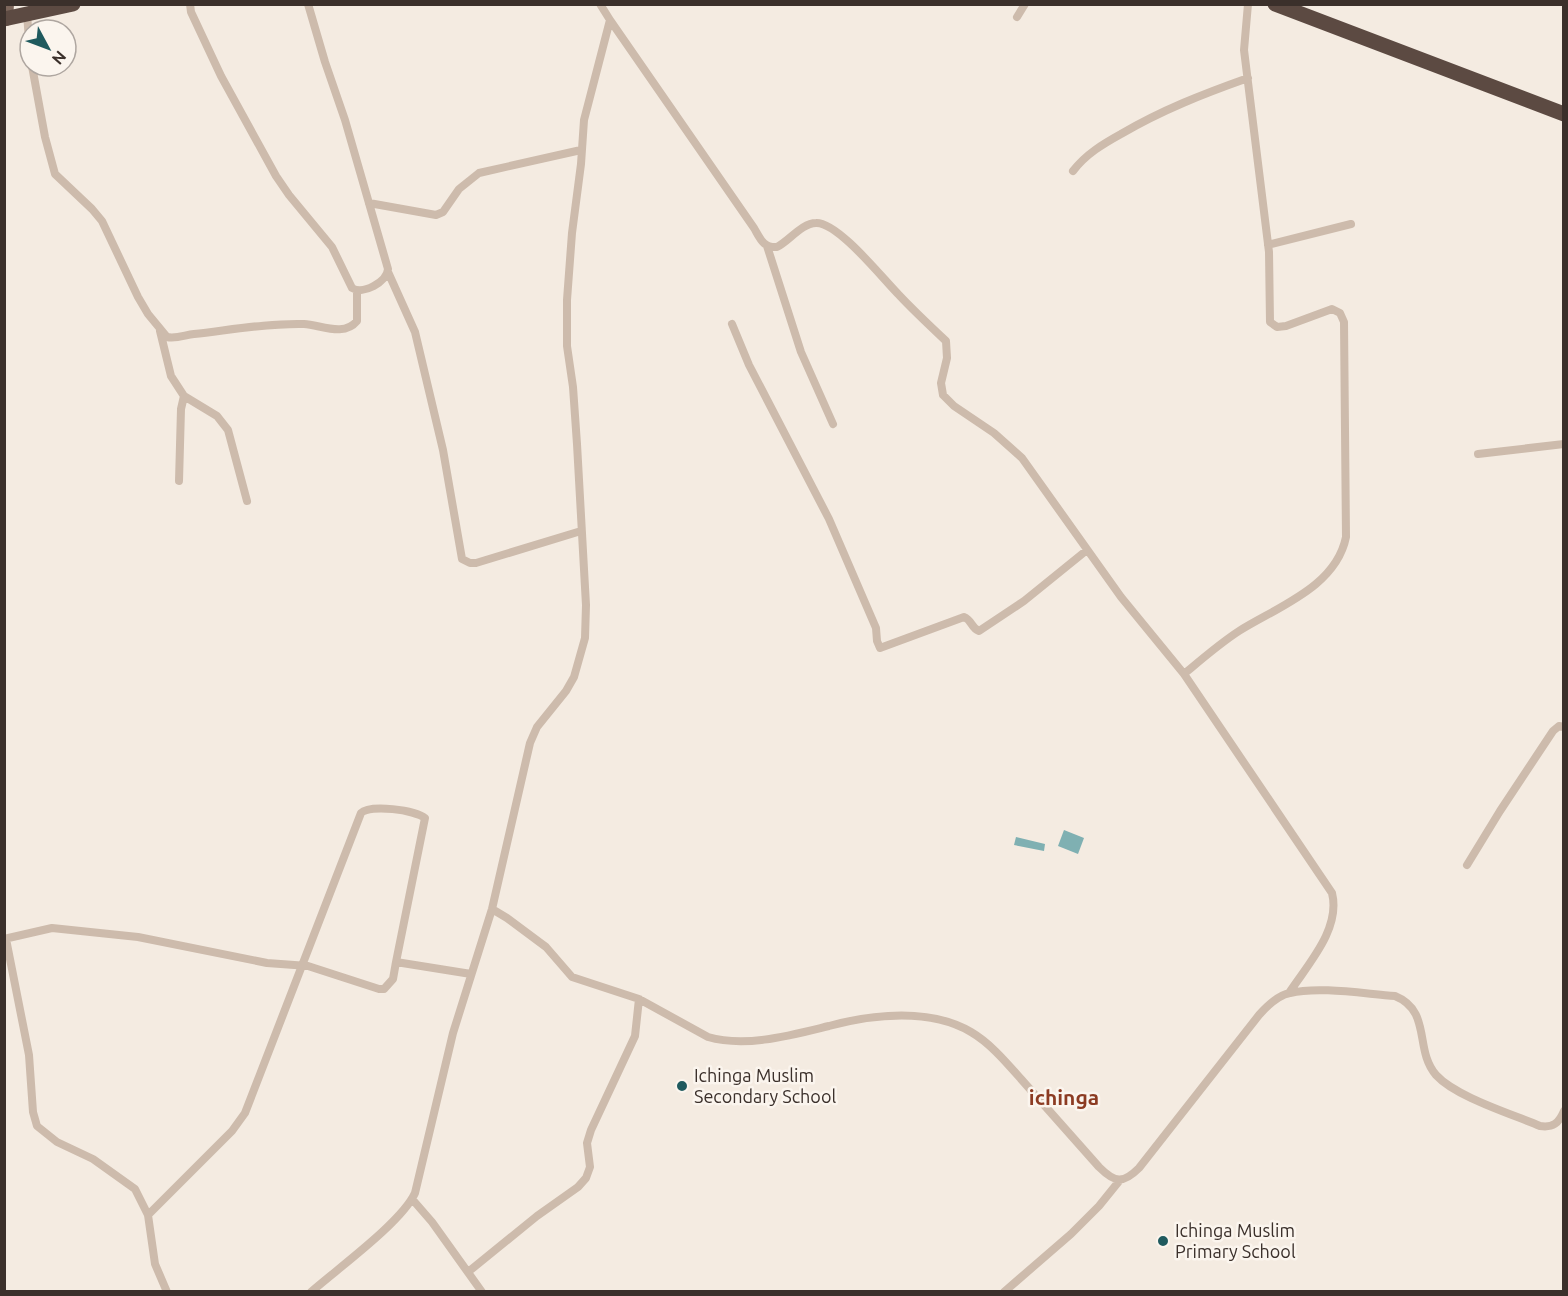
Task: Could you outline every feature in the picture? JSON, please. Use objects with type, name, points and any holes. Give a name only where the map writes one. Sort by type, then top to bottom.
[{"type":"highway","points":[[6,14],[24,9],[73,4]]},
{"type":"highway","points":[[1275,4],[1563,114]]},
{"type":"street","points":[[190,4],[191,12],[221,76],[276,176],[332,247],[352,288],[363,291],[382,280],[388,272]]},
{"type":"street","points":[[308,4],[345,120],[388,272],[415,332],[443,450],[462,559],[476,563],[581,531]]},
{"type":"street","points":[[600,4],[766,246],[801,352],[834,424]]},
{"type":"street","points":[[1017,17],[1025,4]]},
{"type":"street","points":[[1184,674],[1225,640],[1319,581],[1330,571],[1343,550],[1346,537],[1344,322],[1340,313],[1332,309],[1279,327],[1272,324],[1269,316],[1268,245],[1244,38],[1248,4]]},
{"type":"street","points":[[310,1292],[378,1234],[412,1199],[453,1033],[492,909],[530,743],[537,727],[570,684],[584,648],[586,605],[573,387],[567,346],[572,233],[584,120],[610,20]]},
{"type":"street","points":[[34,78],[45,137],[56,174],[102,221],[138,297],[163,334],[170,338],[270,326],[305,324],[336,329],[352,326],[356,322],[357,291]]},
{"type":"street","points":[[1073,171],[1104,143],[1158,113],[1248,78]]},
{"type":"street","points":[[369,203],[436,215],[443,212],[459,189],[478,173],[581,150]]},
{"type":"street","points":[[492,909],[546,946],[573,977],[639,999],[708,1037],[719,1040],[764,1039],[832,1025],[908,1014],[926,1016],[960,1026],[984,1041],[1104,1172],[1120,1180],[1130,1177],[1139,1168],[1259,1015],[1289,993],[1329,930],[1335,909],[1332,892],[1184,674],[1121,597],[1016,451],[954,406],[943,395],[941,383],[947,357],[946,341],[861,254],[825,225],[817,223],[804,227],[777,247],[766,246]]},
{"type":"street","points":[[1268,245],[1351,224]]},
{"type":"street","points":[[732,324],[749,365],[829,519],[876,628],[880,648],[964,617],[969,619],[974,628],[979,631],[1024,601],[1088,550]]},
{"type":"street","points":[[160,328],[171,376],[184,396],[217,416],[228,430],[247,501]]},
{"type":"street","points":[[179,481],[181,409],[184,396]]},
{"type":"street","points":[[1478,454],[1563,444]]},
{"type":"street","points":[[1467,864],[1553,731],[1559,726],[1563,727]]},
{"type":"street","points":[[148,1215],[232,1131],[245,1113],[303,966],[361,813],[369,808],[418,813],[425,818],[393,979],[384,989],[303,966],[267,963],[138,937],[66,929],[42,929],[5,939],[29,1055],[33,1112],[37,1126],[57,1142],[93,1160],[131,1185],[140,1196],[148,1215],[155,1264],[167,1292]]},
{"type":"street","points":[[396,962],[471,974]]},
{"type":"street","points":[[1289,993],[1332,992],[1395,996],[1403,999],[1415,1012],[1429,1065],[1441,1080],[1462,1093],[1540,1126],[1554,1126],[1563,1111]]},
{"type":"street","points":[[468,1272],[537,1216],[578,1187],[586,1178],[590,1167],[587,1143],[635,1036],[639,999]]},
{"type":"street","points":[[1004,1292],[1071,1234],[1115,1189],[1120,1180]]},
{"type":"street","points":[[412,1199],[432,1222],[482,1292]]},
{"type":"water","points":[[1064,830],[1084,838],[1078,854],[1058,846]]},
{"type":"water","points":[[1016,837],[1045,844],[1044,851],[1014,845]]},
{"type":"place","name":"Ichinga Muslim Secondary School","points":[[682,1086]]},
{"type":"place","name":"Ichinga Muslim Primary School","points":[[1163,1241]]},
{"type":"district","name":"ichinga","points":[[1064,1098]]}]
